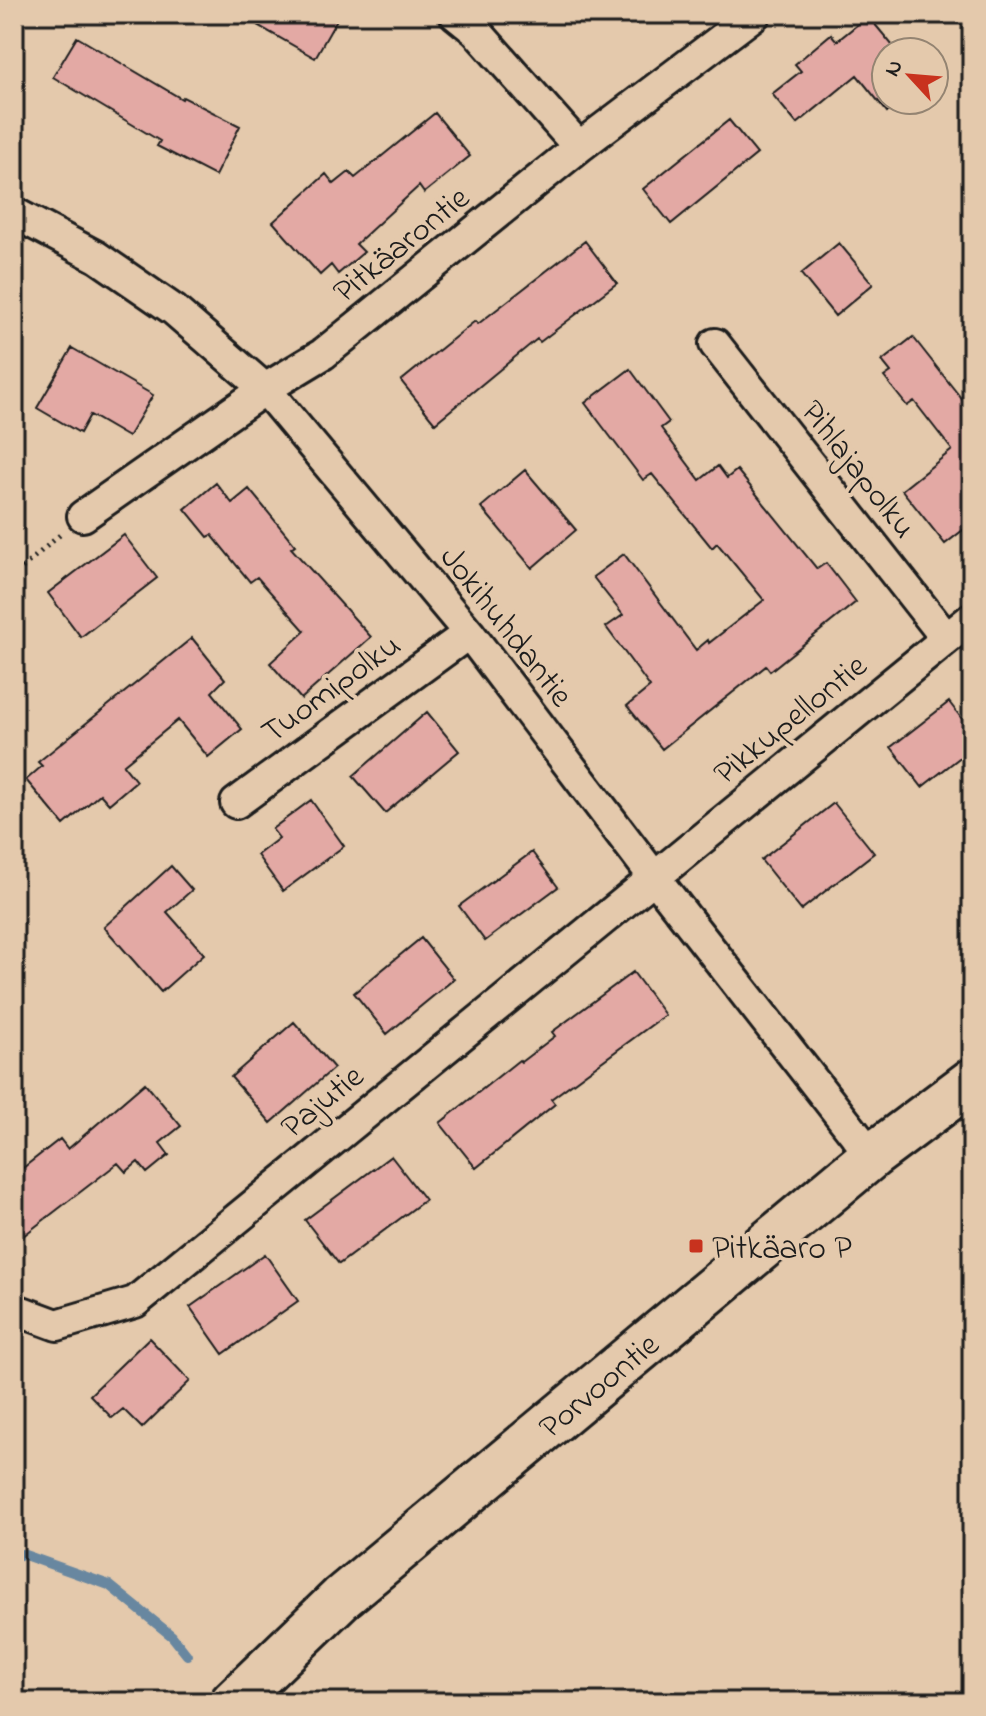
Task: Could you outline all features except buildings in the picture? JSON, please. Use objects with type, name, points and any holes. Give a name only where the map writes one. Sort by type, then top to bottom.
[{"type":"main road","name":"Porvoontie","points":[[233,1702],[341,1598],[872,1156],[972,1081]]},
{"type":"street","points":[[455,14],[476,31],[579,147]]},
{"type":"street","name":"Pitkäarontie","points":[[83,516],[265,389],[323,354],[579,147],[755,14]]},
{"type":"street","name":"Jokihuhdantie","points":[[14,213],[97,257],[161,301],[265,389],[469,633],[872,1156]]},
{"type":"street","name":"Pihlajapolku","points":[[715,344],[946,638]]},
{"type":"street","name":"Pikkupellontie","points":[[654,877],[972,618]]},
{"type":"street","name":"Tuomipolku","points":[[236,803],[469,633]]},
{"type":"street","name":"Pajutie","points":[[14,1309],[57,1325],[135,1302],[654,877]]},
{"type":"path","points":[[14,568],[22,568],[83,516]]},
{"type":"waterway","points":[[14,1557],[22,1554],[109,1585],[172,1636],[187,1655]]},
{"type":"place","name":"Pitkäaro P","points":[[696,1246]]}]
